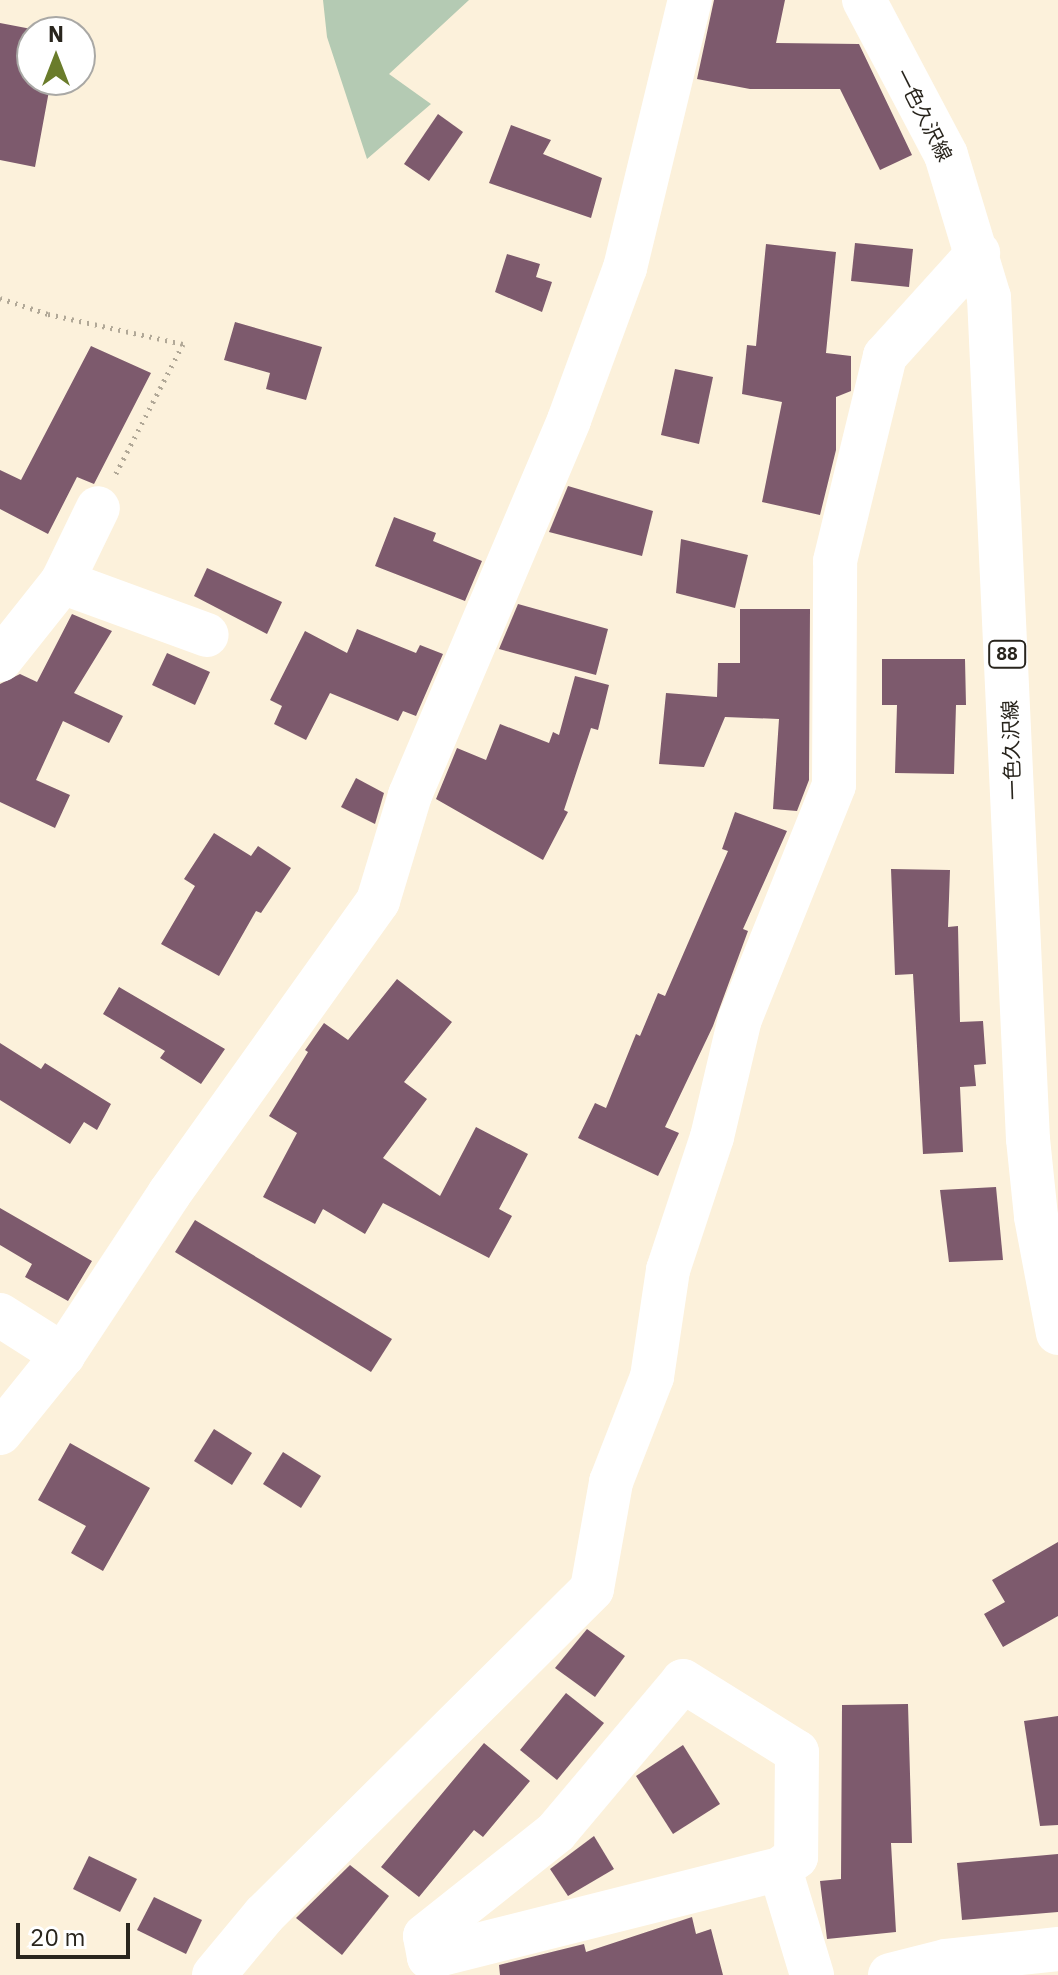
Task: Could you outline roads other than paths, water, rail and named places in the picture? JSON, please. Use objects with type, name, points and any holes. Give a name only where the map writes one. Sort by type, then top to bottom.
[{"type":"street","points":[[0,1433],[63,1355],[169,1194],[378,901],[410,795],[569,420],[625,268],[690,0]]},
{"type":"street","name":"一色久沢線","points":[[864,0],[946,155],[989,297],[996,379],[1028,1139],[1040,1245],[1058,1333]]},
{"type":"street","points":[[214,1975],[264,1915],[592,1589],[611,1482],[652,1377],[668,1270],[712,1137],[740,1019],[834,785],[835,561],[885,356],[978,253]]},
{"type":"street","points":[[0,660],[62,582],[98,508]]},
{"type":"street","points":[[62,582],[207,635]]},
{"type":"street","points":[[0,1315],[63,1355]]},
{"type":"street","points":[[683,1681],[797,1752],[796,1857],[780,1869],[429,1957],[425,1936],[556,1832],[683,1681]]},
{"type":"street","points":[[780,1869],[812,1975]]},
{"type":"street","points":[[890,1975],[991,1965],[1058,1949]]}]
